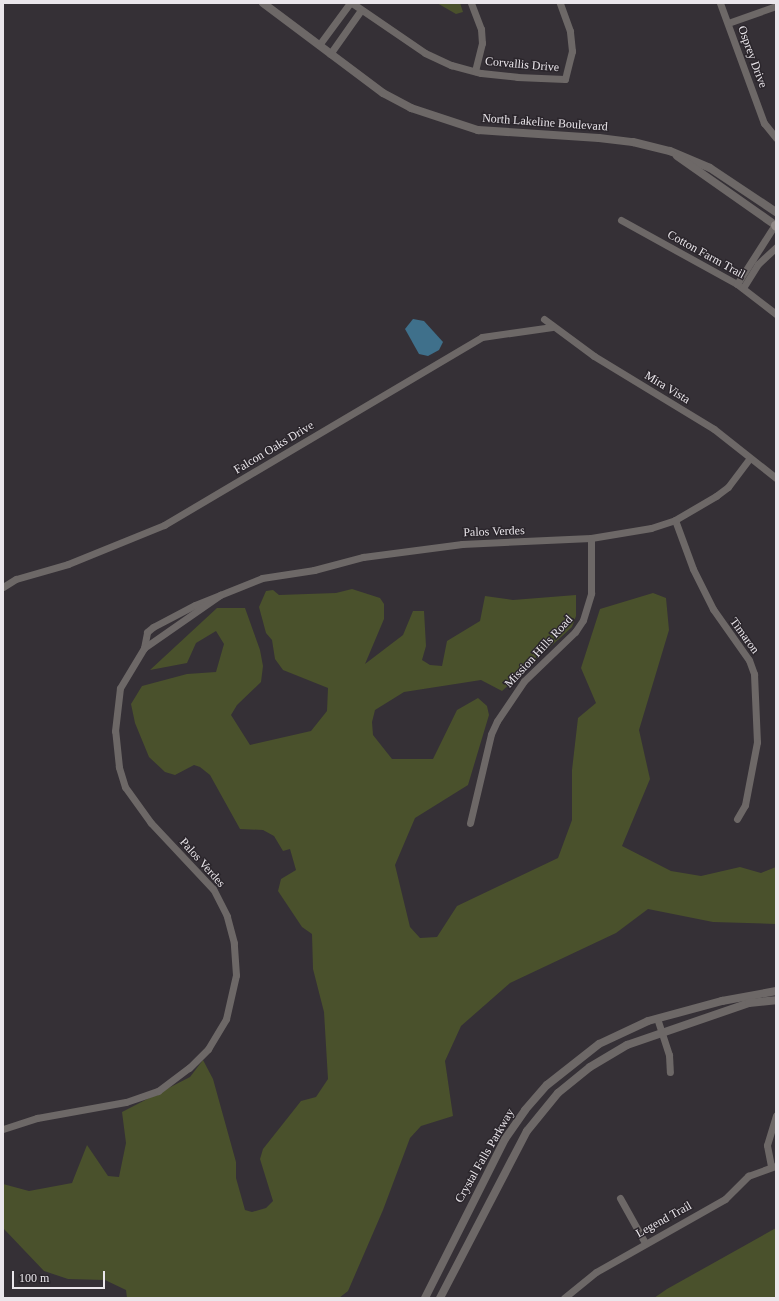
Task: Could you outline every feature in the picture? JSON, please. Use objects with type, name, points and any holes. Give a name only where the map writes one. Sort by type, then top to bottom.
[{"type":"street","name":"North Lakeline Boulevard","points":[[263,3],[383,92],[404,104],[459,126],[498,133],[633,142],[670,151],[710,168],[776,212]]},
{"type":"street","points":[[319,45],[351,3]]},
{"type":"street","name":"Corvallis Drive","points":[[351,3],[425,54],[451,65],[475,71],[517,77],[565,79],[572,51],[570,31],[560,3]]},
{"type":"street","points":[[471,3],[481,29],[482,43],[475,71]]},
{"type":"street","name":"Osprey Drive","points":[[720,3],[764,123],[776,138]]},
{"type":"street","points":[[728,23],[776,6]]},
{"type":"street","points":[[330,54],[361,10]]},
{"type":"street","name":"North Lakeline Boulevard","points":[[670,151],[776,225]]},
{"type":"street","name":"Cotton Farm Trail","points":[[621,220],[740,286],[776,314]]},
{"type":"street","points":[[740,286],[776,225]]},
{"type":"street","points":[[740,286],[758,264],[776,246]]},
{"type":"street","name":"Mira Vista","points":[[544,319],[552,327],[714,429],[776,478]]},
{"type":"street","name":"Falcon Oaks Drive","points":[[3,587],[16,579],[68,564],[164,525],[482,337],[552,327]]},
{"type":"street","name":"Palos Verdes","points":[[3,1129],[37,1118],[126,1102],[158,1091],[189,1068],[208,1049],[221,1030],[230,1007],[234,990],[236,959],[230,926],[223,907],[204,879],[141,810],[121,777],[116,737],[117,700],[126,677],[144,648],[147,632],[153,627],[195,605],[255,580],[314,570],[363,557],[462,544],[591,538],[637,532],[675,520],[728,487],[750,458]]},
{"type":"street","name":"Timaron","points":[[675,520],[693,569],[713,609],[749,660],[754,674],[757,742],[744,805],[737,819]]},
{"type":"street","name":"Mission Hills Road","points":[[470,823],[490,734],[497,721],[524,681],[575,632],[583,620],[591,593],[591,538]]},
{"type":"street","name":"Palos Verdes","points":[[144,648],[220,595]]},
{"type":"street","name":"Crystal Falls Parkway","points":[[425,1298],[482,1182],[525,1110],[547,1085],[599,1044],[657,1018],[752,994],[776,991]]},
{"type":"street","name":"Crystal Falls Parkway","points":[[440,1298],[527,1131],[558,1093],[590,1067],[627,1044],[749,1003],[776,1000]]},
{"type":"street","points":[[657,1018],[669,1055],[670,1072]]},
{"type":"street","points":[[773,1166],[767,1145],[776,1115]]},
{"type":"street","name":"Legend Trail","points":[[564,1298],[596,1272],[725,1199],[748,1176],[773,1166]]},
{"type":"street","points":[[620,1198],[645,1244]]},
{"type":"green space","points":[[437,3],[460,3],[463,12],[456,14]]},
{"type":"green space","points":[[352,589],[380,598],[384,604],[384,619],[365,664],[403,635],[413,611],[424,611],[426,646],[422,660],[430,665],[442,666],[447,641],[480,621],[485,596],[513,600],[576,595],[576,616],[572,627],[502,691],[481,680],[404,692],[375,710],[372,722],[373,735],[392,759],[433,759],[457,710],[478,698],[487,706],[489,715],[468,785],[415,818],[395,865],[410,927],[420,938],[437,937],[457,906],[558,858],[572,820],[572,770],[578,718],[596,703],[581,668],[600,609],[653,593],[666,598],[669,630],[639,730],[650,779],[622,846],[671,871],[701,876],[740,867],[761,873],[776,867],[776,924],[713,922],[648,909],[616,933],[510,983],[461,1026],[445,1061],[453,1116],[421,1126],[410,1138],[383,1210],[348,1291],[339,1298],[127,1298],[126,1290],[105,1280],[68,1279],[44,1271],[3,1228],[3,1184],[29,1191],[72,1183],[87,1145],[108,1176],[119,1177],[126,1143],[122,1112],[190,1077],[203,1060],[213,1079],[236,1162],[236,1178],[245,1210],[252,1212],[266,1208],[273,1201],[260,1159],[263,1149],[301,1101],[316,1097],[328,1079],[324,1012],[313,969],[312,934],[302,927],[278,891],[281,879],[296,870],[290,849],[283,851],[274,836],[263,830],[240,829],[210,775],[200,767],[194,765],[175,775],[165,772],[149,757],[135,723],[131,704],[142,686],[187,674],[216,672],[224,644],[216,631],[196,643],[187,663],[150,670],[217,608],[245,608],[260,650],[263,666],[261,682],[237,705],[231,715],[250,745],[311,731],[327,711],[328,688],[283,670],[275,659],[272,640],[266,633],[259,607],[266,591],[273,590],[279,595],[336,593]]},
{"type":"green space","points":[[776,1228],[776,1298],[654,1298],[667,1289]]},
{"type":"water","points":[[413,319],[424,321],[443,342],[439,350],[428,356],[419,354],[405,329]]}]
